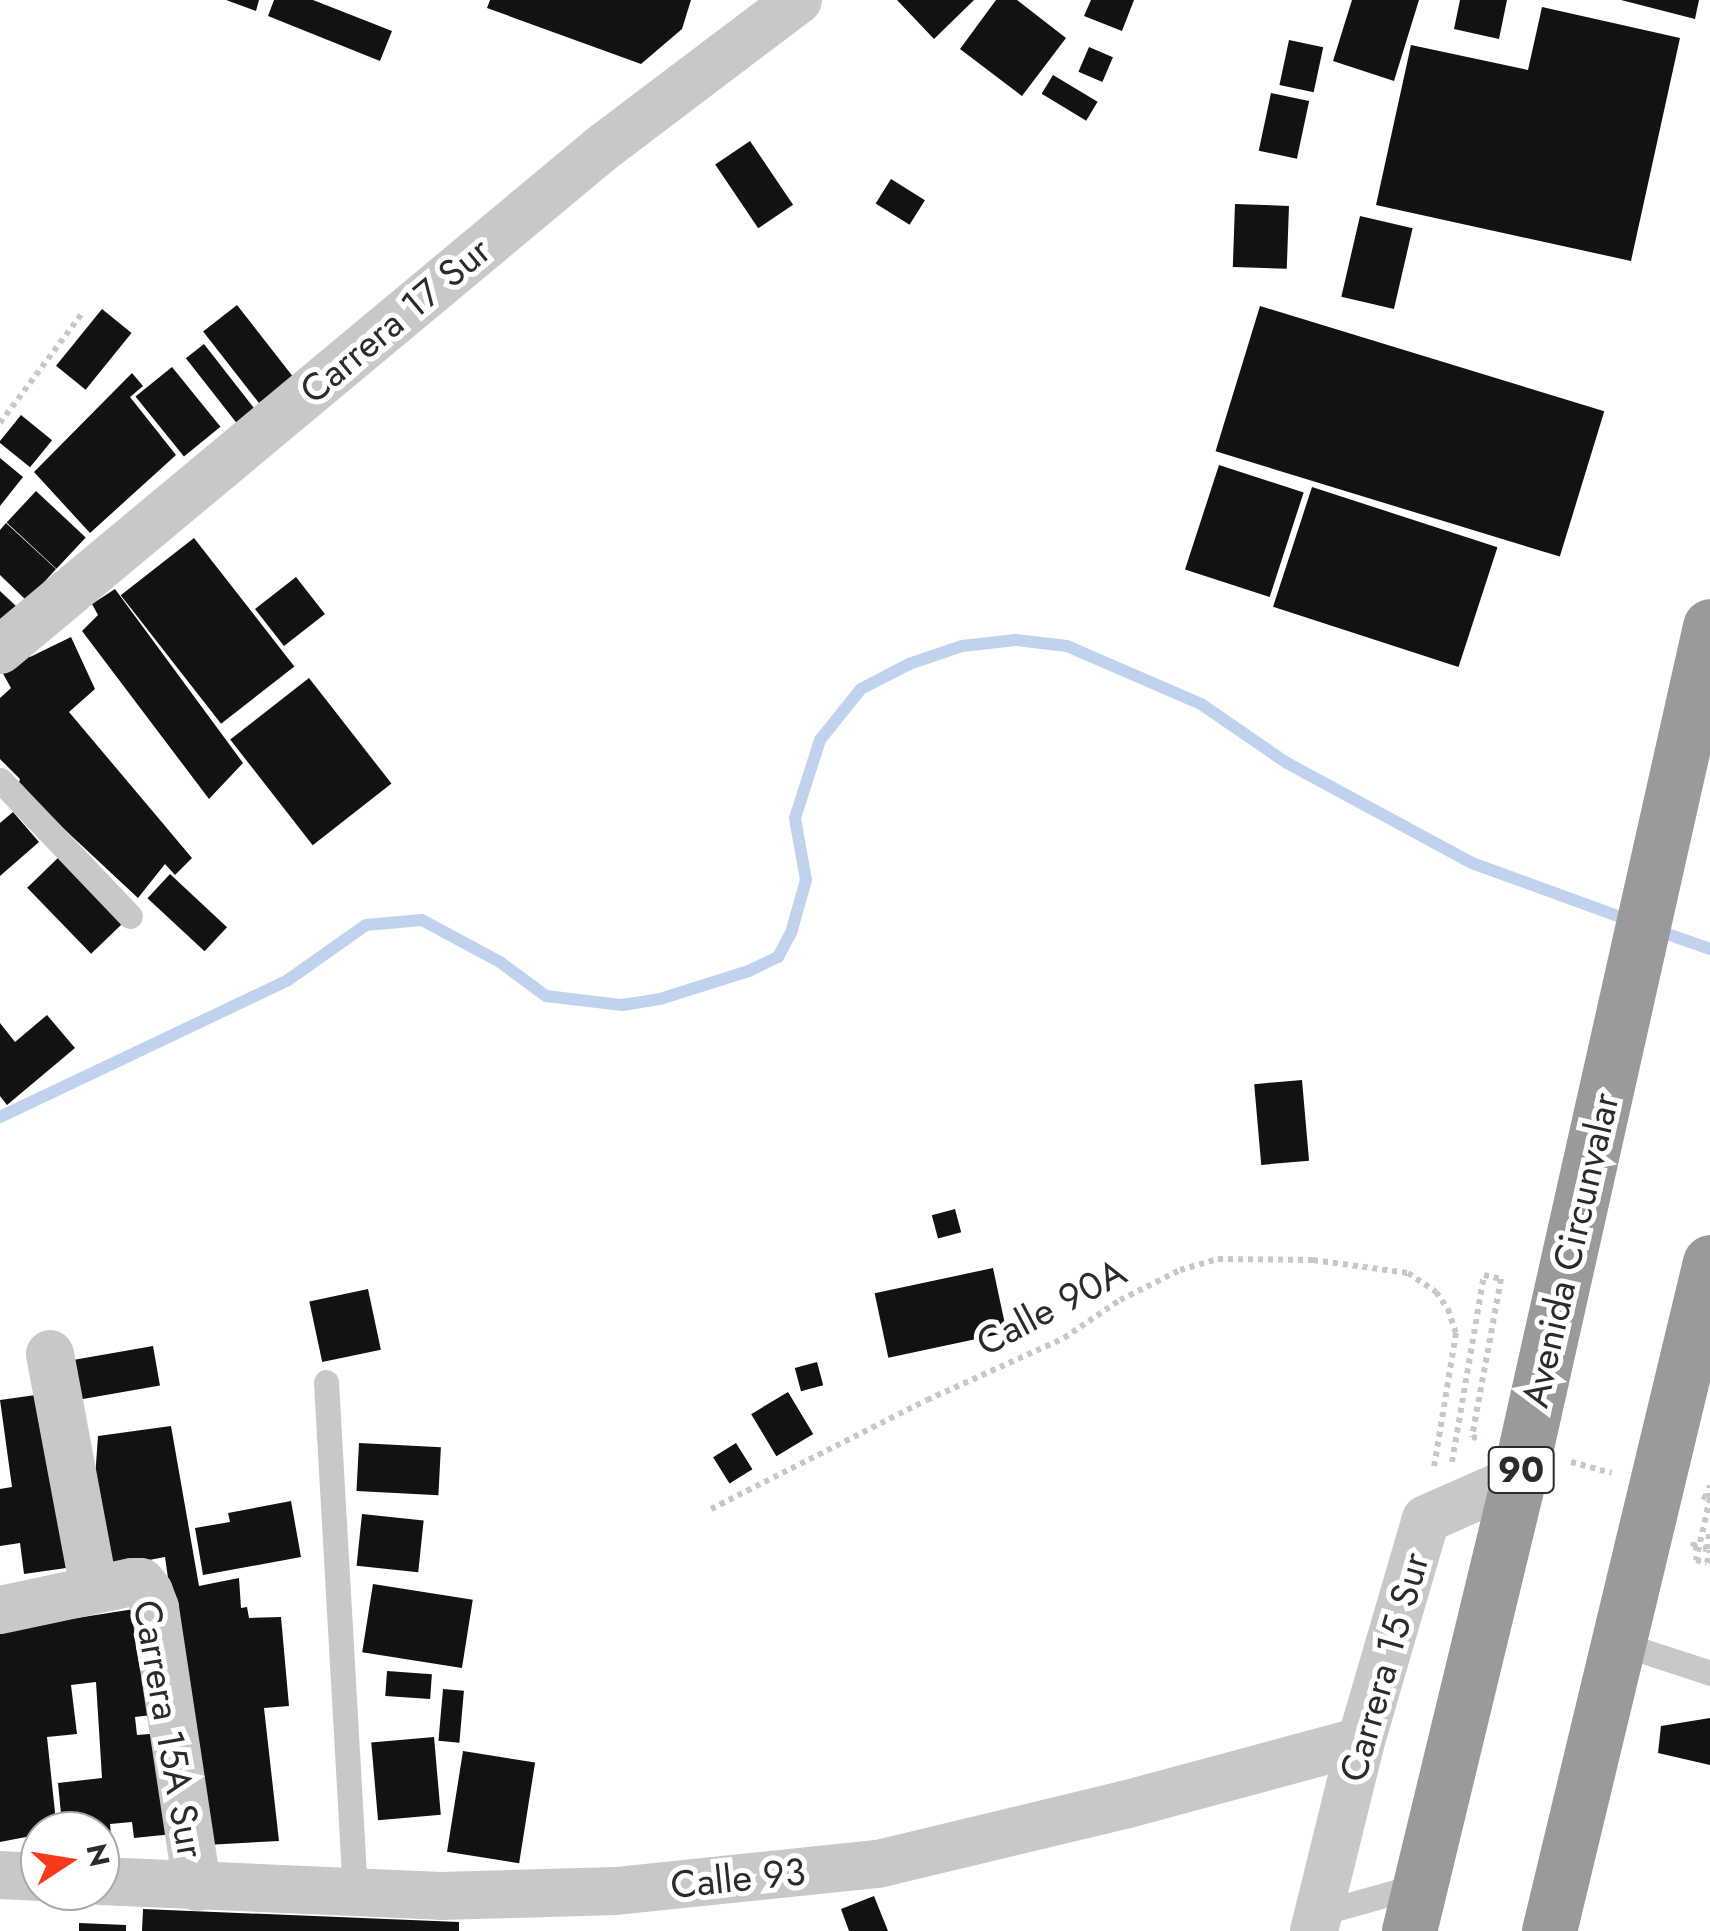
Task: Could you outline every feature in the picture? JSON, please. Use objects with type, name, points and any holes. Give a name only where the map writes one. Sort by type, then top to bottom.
[{"type":"highway","name":"Avenida Circunvalar","points":[[1415,1908],[1524,1460],[1710,626]]},
{"type":"highway","points":[[1549,1931],[1620,1643],[1694,1403],[1710,1262]]},
{"type":"street","name":"Carrera 17 Sur","points":[[0,650],[601,150],[798,0]]},
{"type":"street","name":"Carrera 15A Sur","points":[[50,1354],[113,1585],[141,1582],[155,1608],[197,1887]]},
{"type":"street","name":"Carrera 15 Sur","points":[[1315,1922],[1361,1742],[1434,1516],[1524,1460]]},
{"type":"street","points":[[0,1610],[113,1585]]},
{"type":"street","name":"Calle 93","points":[[120,1882],[355,1893],[616,1891],[878,1864],[1124,1805],[1361,1742]]},
{"type":"lane","points":[[0,780],[130,916]]},
{"type":"lane","points":[[326,1382],[355,1893]]},
{"type":"lane","points":[[1620,1643],[1710,1673]]},
{"type":"lane","name":"Carrera 15 Sur","points":[[1315,1922],[1415,1908]]},
{"type":"path","points":[[0,422],[83,312]]},
{"type":"path","name":"Calle 90A","points":[[711,1508],[926,1400],[1064,1338],[1120,1300],[1180,1270],[1218,1259],[1312,1260],[1408,1273],[1436,1292],[1448,1309],[1456,1333],[1434,1516]]},
{"type":"path","points":[[1434,1516],[1484,1275],[1501,1279],[1472,1436],[1524,1460],[1617,1474]]},
{"type":"path","points":[[1689,1493],[1707,1498],[1710,1485]]},
{"type":"path","points":[[1710,1498],[1696,1560],[1708,1563],[1710,1531]]},
{"type":"building","points":[[226,0],[259,0],[256,11]]},
{"type":"building","points":[[274,0],[313,0],[392,31],[380,61],[268,16]]},
{"type":"building","points":[[490,0],[691,0],[682,29],[641,64],[487,8]]},
{"type":"building","points":[[897,0],[974,0],[934,39]]},
{"type":"building","points":[[996,0],[1017,0],[1066,38],[1022,96],[960,49]]},
{"type":"building","points":[[1091,0],[1134,0],[1122,31],[1084,16]]},
{"type":"building","points":[[1352,0],[1419,0],[1394,81],[1333,61]]},
{"type":"building","points":[[1460,0],[1507,0],[1499,39],[1454,29]]},
{"type":"building","points":[[1621,0],[1699,0],[1695,19]]},
{"type":"building","points":[[1542,7],[1680,38],[1631,261],[1376,205],[1411,45],[1528,70]]},
{"type":"building","points":[[1289,40],[1323,47],[1314,92],[1279,85]]},
{"type":"building","points":[[1089,47],[1113,57],[1102,82],[1078,72]]},
{"type":"building","points":[[1053,75],[1098,102],[1086,121],[1042,94]]},
{"type":"building","points":[[1271,93],[1309,101],[1297,159],[1259,151]]},
{"type":"building","points":[[750,141],[793,205],[758,228],[715,164]]},
{"type":"building","points":[[891,179],[925,200],[910,225],[876,204]]},
{"type":"building","points":[[1235,204],[1289,206],[1287,269],[1233,267]]},
{"type":"building","points":[[1360,216],[1413,228],[1394,309],[1341,297]]},
{"type":"building","points":[[237,305],[293,377],[259,403],[203,331]]},
{"type":"building","points":[[1260,306],[1604,411],[1560,557],[1216,451]]},
{"type":"building","points":[[102,309],[132,333],[86,390],[56,366]]},
{"type":"building","points":[[204,344],[255,409],[237,424],[186,358]]},
{"type":"building","points":[[172,367],[220,427],[184,456],[135,397]]},
{"type":"building","points":[[132,373],[143,386],[130,397],[176,455],[90,533],[34,472]]},
{"type":"building","points":[[21,415],[52,440],[30,467],[0,443]]},
{"type":"building","points":[[0,458],[23,477],[0,506]]},
{"type":"building","points":[[1219,465],[1304,493],[1270,597],[1185,570]]},
{"type":"building","points":[[1312,487],[1497,547],[1459,667],[1273,607]]},
{"type":"building","points":[[36,491],[86,537],[56,569],[7,522]]},
{"type":"building","points":[[6,523],[56,569],[27,601],[0,575],[0,530]]},
{"type":"building","points":[[194,538],[294,666],[221,724],[121,595]]},
{"type":"building","points":[[296,577],[325,614],[284,646],[255,609]]},
{"type":"building","points":[[115,589],[243,763],[209,799],[82,631],[98,615],[92,604]]},
{"type":"building","points":[[0,591],[16,606],[0,623]]},
{"type":"building","points":[[71,637],[95,689],[69,712],[192,858],[175,875],[165,864],[138,898],[18,786],[20,779],[0,759],[0,698],[11,688],[1,670],[20,647],[30,657]]},
{"type":"building","points":[[309,678],[391,784],[313,845],[230,740]]},
{"type":"building","points":[[13,812],[39,842],[0,876],[0,823]]},
{"type":"building","points":[[61,855],[125,921],[91,954],[27,888]]},
{"type":"building","points":[[170,874],[227,927],[205,951],[147,898]]},
{"type":"building","points":[[47,1015],[75,1048],[7,1105],[0,1096],[0,1023],[15,1042]]},
{"type":"building","points":[[1302,1080],[1309,1161],[1261,1165],[1254,1084]]},
{"type":"building","points":[[955,1209],[961,1232],[938,1238],[932,1215]]},
{"type":"building","points":[[993,1268],[1007,1333],[888,1358],[875,1293]]},
{"type":"building","points":[[368,1289],[381,1350],[322,1362],[309,1301]]},
{"type":"building","points":[[153,1346],[160,1385],[77,1400],[70,1361]]},
{"type":"building","points":[[817,1362],[823,1385],[801,1391],[795,1368]]},
{"type":"building","points":[[788,1392],[813,1434],[776,1456],[751,1414]]},
{"type":"building","points":[[50,1393],[73,1567],[24,1574],[20,1543],[0,1546],[0,1489],[12,1487],[0,1400]]},
{"type":"building","points":[[171,1426],[199,1586],[239,1578],[241,1608],[247,1607],[249,1618],[281,1617],[289,1706],[264,1708],[279,1841],[206,1845],[165,1557],[101,1569],[95,1478],[98,1436]]},
{"type":"building","points":[[359,1443],[441,1447],[438,1495],[356,1491]]},
{"type":"building","points":[[736,1443],[752,1469],[730,1484],[713,1457]]},
{"type":"building","points":[[291,1501],[301,1557],[203,1575],[195,1528],[230,1522],[228,1513]]},
{"type":"building","points":[[362,1514],[424,1520],[418,1572],[357,1566]]},
{"type":"building","points":[[373,1584],[473,1600],[462,1668],[362,1652]]},
{"type":"building","points":[[147,1607],[160,1714],[135,1717],[137,1735],[162,1733],[173,1834],[134,1838],[132,1822],[120,1823],[120,1811],[61,1811],[58,1783],[102,1778],[96,1682],[71,1685],[77,1734],[47,1737],[55,1811],[20,1811],[20,1838],[0,1842],[0,1630]]},
{"type":"building","points":[[387,1671],[432,1674],[430,1699],[385,1696]]},
{"type":"building","points":[[443,1689],[464,1691],[459,1743],[438,1741]]},
{"type":"building","points":[[1710,1718],[1710,1765],[1658,1753],[1661,1726]]},
{"type":"building","points":[[434,1737],[441,1815],[378,1820],[371,1742]]},
{"type":"building","points":[[463,1751],[535,1762],[519,1863],[447,1852]]},
{"type":"building","points":[[874,1896],[888,1931],[849,1931],[841,1909]]},
{"type":"building","points":[[143,1909],[459,1922],[459,1931],[142,1931]]},
{"type":"building","points":[[79,1923],[126,1925],[126,1931],[79,1931]]},
{"type":"waterway","points":[[0,1117],[288,980],[366,925],[422,920],[500,962],[546,996],[622,1005],[660,999],[749,971],[778,957],[791,933],[806,880],[795,818],[820,740],[861,689],[909,664],[962,646],[1016,640],[1067,646],[1201,704],[1287,763],[1472,863],[1629,920]]},
{"type":"waterway","points":[[1653,929],[1710,949]]}]
